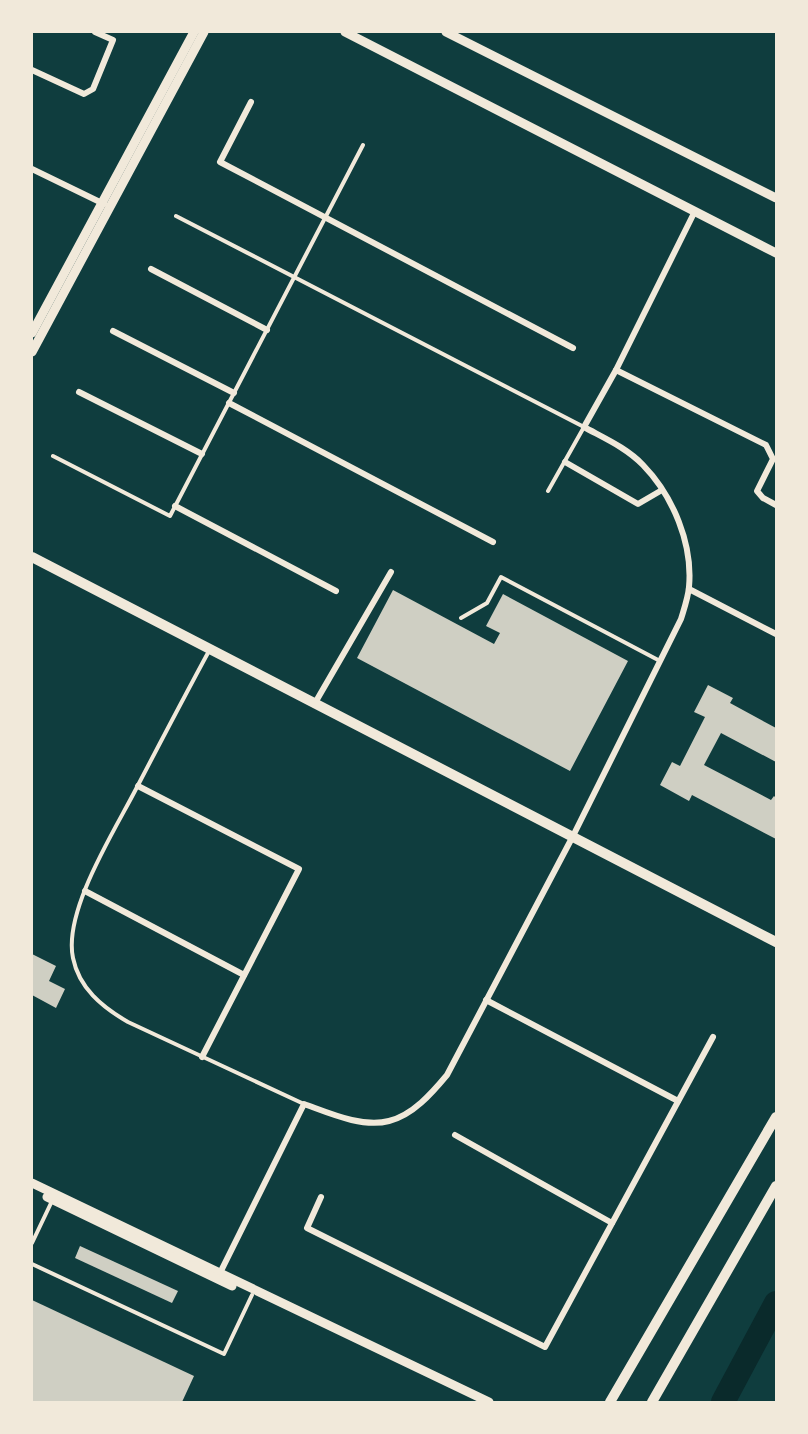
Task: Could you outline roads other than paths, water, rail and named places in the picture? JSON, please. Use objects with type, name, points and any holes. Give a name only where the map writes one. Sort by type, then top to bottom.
[{"type":"main road","points":[[32,557],[209,651],[777,942]]},
{"type":"main road","points":[[32,564],[315,704],[777,947]]},
{"type":"main road","points":[[610,1402],[777,1117]]},
{"type":"main road","points":[[652,1402],[777,1186]]},
{"type":"street","points":[[32,70],[84,94],[93,88],[113,40],[95,32]]},
{"type":"street","points":[[32,352],[194,32]]},
{"type":"street","points":[[32,333],[204,32]]},
{"type":"street","points":[[345,32],[777,253]]},
{"type":"street","points":[[446,32],[777,198]]},
{"type":"street","points":[[251,102],[220,162],[573,348]]},
{"type":"street","points":[[32,169],[105,205]]},
{"type":"street","points":[[219,1276],[304,1104],[366,1122],[390,1121],[411,1110],[432,1093],[447,1075],[572,838],[681,619],[689,589],[689,558],[679,523],[662,490],[642,464],[620,447],[584,427],[616,370],[695,211]]},
{"type":"street","points":[[151,269],[267,330]]},
{"type":"street","points":[[113,331],[234,393]]},
{"type":"street","points":[[616,370],[766,446],[773,459],[757,491],[777,505]]},
{"type":"street","points":[[79,392],[202,454]]},
{"type":"street","points":[[229,403],[493,542]]},
{"type":"street","points":[[564,462],[638,504],[662,490]]},
{"type":"street","points":[[175,506],[336,591]]},
{"type":"street","points":[[315,704],[391,572]]},
{"type":"street","points":[[689,589],[777,634]]},
{"type":"street","points":[[138,786],[299,869],[202,1057]]},
{"type":"street","points":[[85,891],[244,975]]},
{"type":"street","points":[[486,1000],[678,1101]]},
{"type":"street","points":[[321,1197],[307,1228],[545,1347],[713,1037]]},
{"type":"street","points":[[455,1135],[612,1222]]},
{"type":"street","points":[[32,1183],[219,1276],[252,1295],[478,1402]]},
{"type":"street","points":[[32,1190],[489,1402]]},
{"type":"lane","points":[[53,456],[170,516],[363,145]]},
{"type":"lane","points":[[176,216],[584,427],[548,491]]},
{"type":"lane","points":[[461,618],[486,603],[501,577],[660,661]]},
{"type":"lane","points":[[209,651],[85,891],[73,932],[73,956],[79,976],[92,995],[110,1011],[128,1022],[304,1104]]},
{"type":"lane","points":[[32,1241],[52,1200]]},
{"type":"lane","points":[[32,1264],[224,1354],[252,1295]]},
{"type":"waterway","points":[[723,1402],[776,1303]]}]
